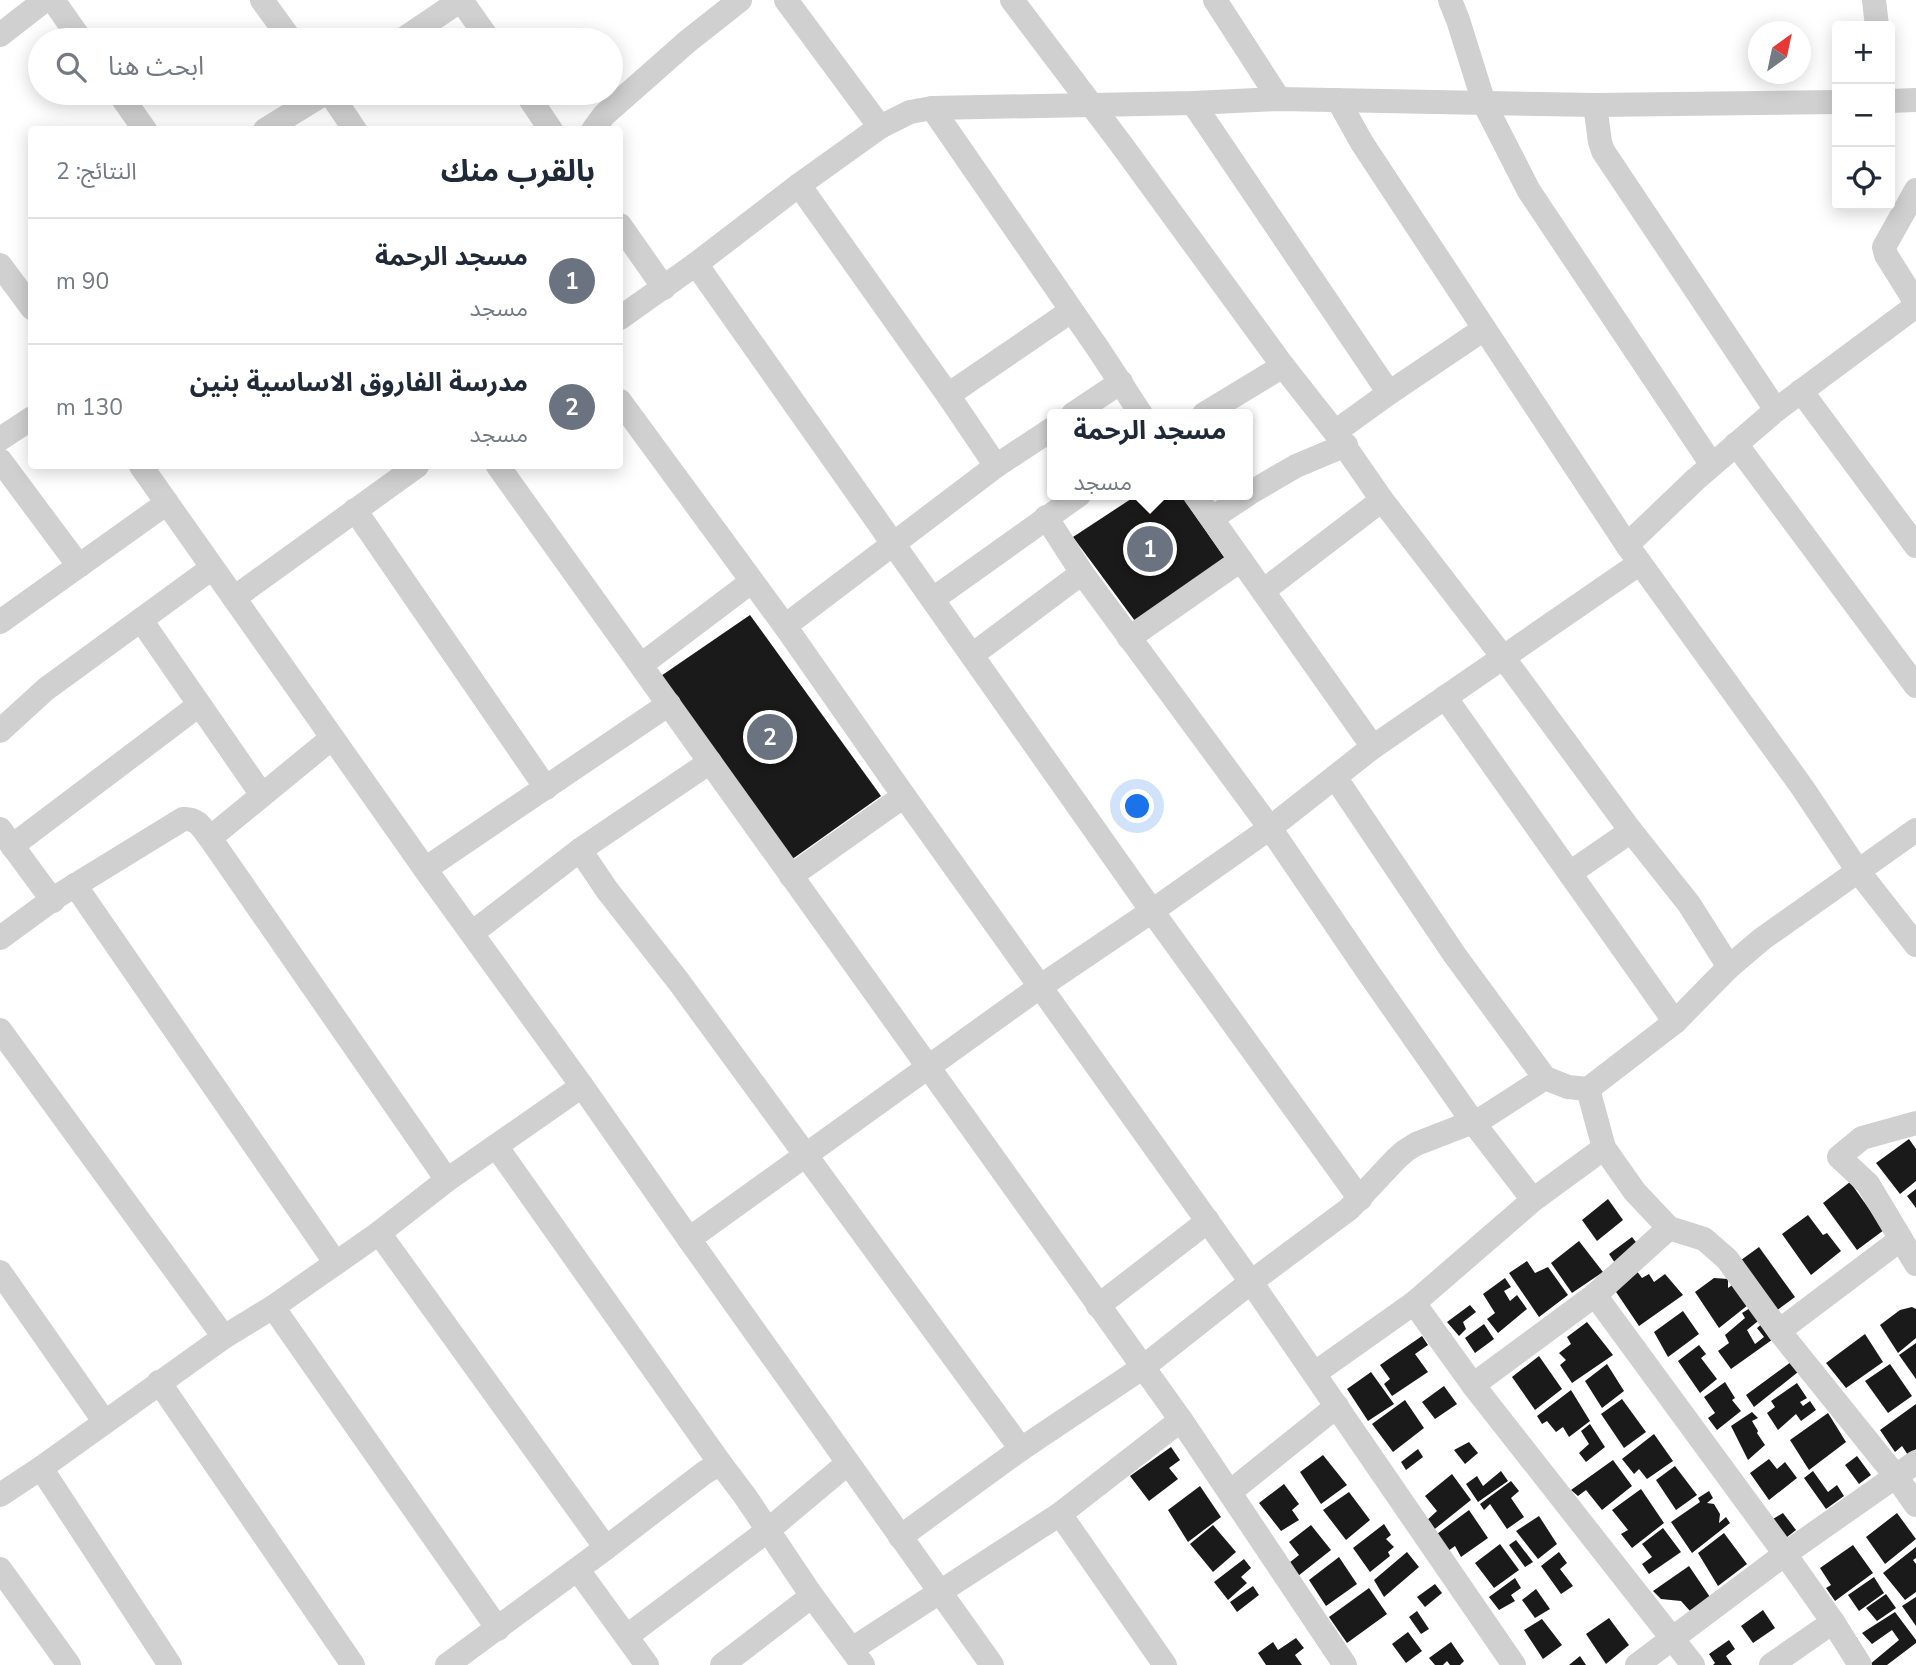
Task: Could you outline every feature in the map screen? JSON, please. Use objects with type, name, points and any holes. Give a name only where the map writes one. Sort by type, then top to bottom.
[{"type":"street","points":[[0,35],[45,0]]},
{"type":"street","points":[[53,0],[73,28]]},
{"type":"street","points":[[262,0],[282,28]]},
{"type":"street","points":[[420,28],[461,0],[481,28]]},
{"type":"street","points":[[623,98],[740,0]]},
{"type":"street","points":[[786,0],[880,127]]},
{"type":"street","points":[[1012,0],[1128,153],[1283,366],[1340,438],[1382,500],[1689,904],[1729,967]]},
{"type":"street","points":[[1215,0],[1279,99]]},
{"type":"street","points":[[1450,0],[1483,103],[1529,191],[1712,465]]},
{"type":"street","points":[[1874,0],[1876,21]]},
{"type":"street","points":[[623,316],[880,127],[910,113],[932,108],[1279,99],[1595,105],[1832,102]]},
{"type":"street","points":[[1338,100],[1362,143],[1634,554],[1858,870],[1916,945]]},
{"type":"street","points":[[1895,101],[1916,100]]},
{"type":"street","points":[[1193,103],[1389,393]]},
{"type":"street","points":[[127,105],[142,126]]},
{"type":"street","points":[[272,126],[307,105]]},
{"type":"street","points":[[336,105],[352,126]]},
{"type":"street","points":[[534,105],[548,126]]},
{"type":"street","points":[[596,126],[615,105]]},
{"type":"street","points":[[1595,105],[1603,151],[1776,410]]},
{"type":"street","points":[[932,108],[1138,409]]},
{"type":"street","points":[[799,185],[996,466]]},
{"type":"street","points":[[688,1239],[1041,986],[1270,828],[1373,747],[1503,657],[1634,554],[1712,465],[1776,410],[1916,304],[1884,247],[1916,190]]},
{"type":"street","points":[[623,229],[664,288]]},
{"type":"street","points":[[696,264],[1152,911],[1360,1199]]},
{"type":"street","points":[[0,265],[24,283]]},
{"type":"street","points":[[948,395],[1071,311]]},
{"type":"street","points":[[1253,492],[1340,438],[1389,393],[1484,329]]},
{"type":"street","points":[[1212,409],[1283,366]]},
{"type":"street","points":[[1080,409],[1121,382]]},
{"type":"street","points":[[1801,391],[1916,545]]},
{"type":"street","points":[[623,405],[785,626],[1208,1221],[1514,1665]]},
{"type":"street","points":[[0,439],[28,421]]},
{"type":"street","points":[[785,626],[996,466],[1047,432]]},
{"type":"street","points":[[1736,444],[1916,686]]},
{"type":"street","points":[[0,460],[79,566]]},
{"type":"street","points":[[143,469],[992,1665]]},
{"type":"street","points":[[234,598],[355,510],[387,474],[406,469]]},
{"type":"street","points":[[500,469],[1181,1420],[1345,1665]]},
{"type":"street","points":[[933,598],[1072,500]]},
{"type":"street","points":[[1199,500],[1373,747]]},
{"type":"street","points":[[1212,518],[1240,500]]},
{"type":"street","points":[[1263,591],[1382,500]]},
{"type":"street","points":[[0,622],[167,503]]},
{"type":"street","points":[[355,510],[545,788]]},
{"type":"street","points":[[1046,517],[1082,573],[1270,828],[1473,1122],[1533,1200]]},
{"type":"street","points":[[1129,638],[1241,560]]},
{"type":"street","points":[[0,731],[46,689],[212,568]]},
{"type":"street","points":[[972,655],[1082,573]]},
{"type":"street","points":[[641,665],[751,582]]},
{"type":"street","points":[[141,620],[262,795]]},
{"type":"street","points":[[1445,697],[1675,1022]]},
{"type":"street","points":[[425,869],[669,704]]},
{"type":"street","points":[[53,901],[6,837],[200,705]]},
{"type":"street","points":[[210,838],[332,738]]},
{"type":"street","points":[[472,933],[580,850],[710,762]]},
{"type":"street","points":[[1335,776],[1454,954],[1545,1078],[1568,1087],[1588,1088],[1675,1022],[1729,967],[1762,939],[1916,830]]},
{"type":"street","points":[[791,876],[904,796]]},
{"type":"street","points":[[0,938],[56,897],[183,819],[197,821],[447,1180]]},
{"type":"street","points":[[1570,873],[1631,831]]},
{"type":"street","points":[[580,850],[1021,1449]]},
{"type":"street","points":[[75,885],[335,1262]]},
{"type":"street","points":[[0,1030],[224,1337]]},
{"type":"street","points":[[900,1537],[1021,1449],[1142,1367],[1349,1209],[1405,1151],[1416,1144],[1483,1118],[1545,1078]]},
{"type":"street","points":[[0,1495],[224,1337],[273,1307],[379,1233],[447,1180],[582,1086]]},
{"type":"street","points":[[1588,1088],[1604,1148],[1635,1192],[1669,1228],[1704,1239],[1727,1259],[1779,1331],[1916,1505]]},
{"type":"street","points":[[1916,1123],[1862,1138],[1839,1157],[1867,1184],[1916,1264]]},
{"type":"street","points":[[496,1146],[857,1657],[940,1592],[1060,1514],[1181,1420]]},
{"type":"street","points":[[1315,1373],[1414,1303],[1533,1200],[1604,1148]]},
{"type":"street","points":[[1098,1306],[1208,1221]]},
{"type":"street","points":[[1473,1385],[1595,1295],[1669,1228]]},
{"type":"street","points":[[379,1233],[606,1548]]},
{"type":"street","points":[[1779,1331],[1901,1239]]},
{"type":"street","points":[[0,1272],[104,1421]]},
{"type":"street","points":[[1595,1295],[1785,1554],[1860,1665]]},
{"type":"street","points":[[1414,1303],[1473,1385],[1693,1665]]},
{"type":"street","points":[[273,1307],[498,1629]]},
{"type":"street","points":[[159,1382],[353,1665]]},
{"type":"street","points":[[1230,1492],[1338,1406]]},
{"type":"street","points":[[1637,1665],[1785,1554],[1916,1462]]},
{"type":"street","points":[[448,1665],[720,1463]]},
{"type":"street","points":[[627,1636],[767,1531],[848,1463]]},
{"type":"street","points":[[41,1468],[170,1665]]},
{"type":"street","points":[[1060,1514],[1166,1665]]},
{"type":"street","points":[[0,1569],[66,1662]]},
{"type":"street","points":[[578,1570],[647,1665]]},
{"type":"street","points":[[722,1665],[812,1596]]},
{"type":"street","points":[[1771,1665],[1833,1622]]},
{"type":"building","points":[[1129,500],[1184,500],[1226,560],[1135,621],[1073,537]]},
{"type":"building","points":[[750,615],[881,796],[791,860],[658,678]]},
{"type":"building","points":[[1909,1139],[1916,1149],[1916,1181],[1900,1194],[1876,1163]]},
{"type":"building","points":[[1850,1182],[1884,1230],[1857,1250],[1823,1203]]},
{"type":"building","points":[[1916,1189],[1916,1208],[1907,1196]]},
{"type":"building","points":[[1608,1199],[1623,1220],[1597,1241],[1582,1220]]},
{"type":"building","points":[[1808,1215],[1823,1235],[1827,1233],[1841,1251],[1811,1275],[1782,1234]]},
{"type":"building","points":[[1632,1237],[1639,1246],[1615,1263],[1609,1254]]},
{"type":"building","points":[[1579,1241],[1603,1272],[1572,1293],[1551,1263]]},
{"type":"building","points":[[1759,1247],[1795,1297],[1772,1314],[1737,1263]]},
{"type":"building","points":[[1527,1261],[1535,1273],[1548,1267],[1568,1295],[1539,1317],[1509,1273]]},
{"type":"building","points":[[1636,1270],[1642,1278],[1649,1274],[1654,1282],[1665,1274],[1683,1295],[1639,1326],[1612,1286]]},
{"type":"building","points":[[1505,1278],[1511,1287],[1504,1291],[1510,1301],[1517,1295],[1527,1309],[1498,1333],[1487,1319],[1495,1313],[1483,1294]]},
{"type":"building","points":[[1714,1278],[1728,1279],[1728,1288],[1738,1281],[1753,1301],[1719,1328],[1695,1292]]},
{"type":"building","points":[[1470,1305],[1476,1312],[1463,1322],[1466,1329],[1459,1336],[1447,1322]]},
{"type":"building","points":[[1755,1305],[1763,1317],[1747,1330],[1755,1344],[1764,1337],[1757,1328],[1764,1322],[1776,1337],[1731,1369],[1718,1351],[1729,1343],[1725,1335],[1745,1318],[1742,1313]]},
{"type":"building","points":[[1912,1307],[1916,1309],[1916,1338],[1898,1353],[1880,1325],[1900,1310]]},
{"type":"building","points":[[1683,1311],[1699,1334],[1668,1357],[1654,1332]]},
{"type":"building","points":[[1587,1322],[1613,1355],[1572,1383],[1560,1365],[1566,1360],[1559,1353],[1571,1344],[1567,1337]]},
{"type":"building","points":[[1484,1324],[1494,1339],[1475,1353],[1465,1338]]},
{"type":"building","points":[[1865,1334],[1883,1362],[1846,1388],[1826,1363]]},
{"type":"building","points":[[1422,1336],[1428,1345],[1415,1354],[1428,1372],[1392,1396],[1384,1384],[1390,1379],[1380,1365]]},
{"type":"building","points":[[1916,1343],[1916,1379],[1899,1355]]},
{"type":"building","points":[[1699,1345],[1706,1354],[1701,1358],[1717,1379],[1700,1393],[1678,1361]]},
{"type":"building","points":[[1539,1356],[1562,1389],[1535,1410],[1512,1377]]},
{"type":"building","points":[[1791,1362],[1798,1372],[1754,1407],[1746,1395]]},
{"type":"building","points":[[1607,1364],[1624,1391],[1602,1408],[1585,1381]]},
{"type":"building","points":[[1890,1364],[1912,1396],[1888,1413],[1865,1381]]},
{"type":"building","points":[[1371,1372],[1394,1404],[1368,1421],[1347,1389]]},
{"type":"building","points":[[1725,1382],[1735,1398],[1732,1400],[1741,1411],[1717,1430],[1708,1418],[1715,1413],[1704,1397]]},
{"type":"building","points":[[1797,1383],[1807,1398],[1800,1402],[1803,1406],[1810,1401],[1816,1410],[1801,1421],[1796,1414],[1778,1430],[1767,1413],[1775,1407],[1771,1401]]},
{"type":"building","points":[[1444,1386],[1457,1404],[1435,1419],[1422,1402]]},
{"type":"building","points":[[1571,1390],[1590,1421],[1569,1437],[1563,1427],[1556,1432],[1547,1421],[1542,1424],[1537,1416]]},
{"type":"building","points":[[1622,1399],[1646,1432],[1624,1448],[1601,1414]]},
{"type":"building","points":[[1405,1400],[1424,1428],[1393,1452],[1372,1424]]},
{"type":"building","points":[[1916,1404],[1916,1449],[1908,1455],[1902,1446],[1895,1452],[1880,1430]]},
{"type":"building","points":[[1752,1412],[1758,1418],[1752,1421],[1765,1445],[1748,1460],[1731,1426]]},
{"type":"building","points":[[1828,1413],[1846,1442],[1809,1470],[1790,1440]]},
{"type":"building","points":[[1590,1424],[1605,1447],[1586,1462],[1579,1453],[1589,1444],[1581,1431]]},
{"type":"building","points":[[1654,1434],[1673,1461],[1647,1479],[1639,1469],[1634,1474],[1622,1459]]},
{"type":"building","points":[[1469,1442],[1478,1453],[1465,1464],[1454,1450]]},
{"type":"building","points":[[1171,1447],[1180,1460],[1169,1468],[1178,1479],[1149,1501],[1130,1476]]},
{"type":"building","points":[[1418,1449],[1423,1457],[1406,1470],[1401,1462]]},
{"type":"building","points":[[1323,1455],[1347,1485],[1321,1504],[1300,1472]]},
{"type":"building","points":[[1857,1456],[1871,1475],[1859,1484],[1845,1465]]},
{"type":"building","points":[[1769,1459],[1777,1469],[1785,1462],[1797,1478],[1769,1500],[1750,1473]]},
{"type":"building","points":[[1613,1460],[1632,1486],[1602,1510],[1586,1490],[1578,1496],[1571,1490]]},
{"type":"building","points":[[1675,1466],[1697,1495],[1676,1510],[1656,1480]]},
{"type":"building","points":[[1501,1471],[1508,1481],[1478,1502],[1466,1484],[1477,1476],[1483,1486]]},
{"type":"building","points":[[1813,1471],[1828,1492],[1837,1485],[1844,1496],[1826,1509],[1804,1478]]},
{"type":"building","points":[[1452,1474],[1471,1500],[1431,1532],[1425,1522],[1437,1511],[1425,1496]]},
{"type":"building","points":[[1511,1481],[1519,1491],[1511,1498],[1524,1517],[1507,1529],[1490,1504],[1484,1510],[1480,1504]]},
{"type":"building","points":[[1284,1484],[1299,1504],[1292,1510],[1299,1520],[1281,1531],[1259,1503]]},
{"type":"building","points":[[1200,1486],[1221,1517],[1188,1542],[1168,1510]]},
{"type":"building","points":[[1641,1489],[1664,1523],[1632,1548],[1621,1534],[1628,1530],[1612,1510]]},
{"type":"building","points":[[1709,1491],[1713,1498],[1707,1503],[1714,1504],[1720,1514],[1719,1523],[1726,1517],[1730,1523],[1692,1553],[1671,1522],[1700,1502],[1698,1498]]},
{"type":"building","points":[[1349,1492],[1370,1520],[1346,1540],[1323,1510]]},
{"type":"building","points":[[1469,1510],[1488,1538],[1461,1557],[1455,1546],[1448,1551],[1437,1534]]},
{"type":"building","points":[[1783,1513],[1796,1530],[1782,1541],[1768,1522]]},
{"type":"building","points":[[1897,1513],[1916,1539],[1885,1564],[1866,1537]]},
{"type":"building","points":[[1539,1516],[1557,1544],[1538,1559],[1516,1531]]},
{"type":"building","points":[[1384,1524],[1391,1535],[1386,1539],[1394,1547],[1388,1552],[1390,1556],[1370,1572],[1353,1548]]},
{"type":"building","points":[[1213,1525],[1236,1552],[1213,1572],[1190,1544]]},
{"type":"building","points":[[1311,1525],[1331,1550],[1298,1576],[1289,1563],[1299,1555],[1289,1542]]},
{"type":"building","points":[[1663,1528],[1681,1552],[1649,1574],[1642,1564],[1652,1557],[1642,1544]]},
{"type":"building","points":[[1724,1533],[1747,1564],[1718,1586],[1698,1553]]},
{"type":"building","points":[[1516,1540],[1533,1562],[1525,1567],[1509,1545]]},
{"type":"building","points":[[1500,1544],[1519,1570],[1494,1588],[1475,1563]]},
{"type":"building","points":[[1853,1545],[1873,1573],[1835,1601],[1826,1588],[1831,1585],[1820,1568]]},
{"type":"building","points":[[1916,1547],[1916,1558],[1913,1560],[1916,1564],[1916,1592],[1905,1600],[1883,1573]]},
{"type":"building","points":[[1407,1552],[1419,1567],[1384,1597],[1374,1580]]},
{"type":"building","points":[[1559,1552],[1567,1563],[1560,1569],[1573,1586],[1561,1594],[1541,1566]]},
{"type":"building","points":[[1339,1557],[1357,1584],[1326,1606],[1309,1580]]},
{"type":"building","points":[[1244,1559],[1251,1568],[1241,1577],[1247,1583],[1228,1600],[1214,1582]]},
{"type":"building","points":[[1689,1566],[1710,1597],[1690,1611],[1681,1601],[1661,1599],[1653,1591]]},
{"type":"building","points":[[1874,1577],[1884,1593],[1859,1611],[1848,1595]]},
{"type":"building","points":[[1515,1578],[1521,1588],[1511,1595],[1515,1601],[1499,1610],[1489,1597]]},
{"type":"building","points":[[1435,1584],[1442,1593],[1425,1607],[1417,1597]]},
{"type":"building","points":[[1253,1586],[1259,1595],[1237,1612],[1230,1602]]},
{"type":"building","points":[[1369,1588],[1387,1614],[1347,1643],[1329,1617]]},
{"type":"building","points":[[1536,1589],[1550,1609],[1535,1618],[1522,1600]]},
{"type":"building","points":[[1886,1594],[1896,1608],[1877,1621],[1866,1608]]},
{"type":"building","points":[[1916,1597],[1916,1626],[1902,1606]]},
{"type":"building","points":[[1763,1610],[1775,1628],[1753,1643],[1741,1626]]},
{"type":"building","points":[[1417,1611],[1429,1629],[1421,1634],[1409,1617]]},
{"type":"building","points":[[1895,1612],[1916,1643],[1887,1665],[1869,1665],[1899,1640],[1892,1630],[1872,1644],[1862,1633]]},
{"type":"building","points":[[1609,1618],[1629,1645],[1606,1664],[1586,1634]]},
{"type":"building","points":[[1542,1619],[1562,1645],[1543,1659],[1524,1630]]},
{"type":"building","points":[[1408,1632],[1422,1651],[1406,1663],[1392,1644]]},
{"type":"building","points":[[1296,1638],[1304,1648],[1295,1655],[1302,1665],[1266,1665],[1258,1653],[1273,1642],[1278,1650]]},
{"type":"building","points":[[1729,1640],[1735,1649],[1726,1656],[1732,1665],[1713,1665],[1715,1663],[1709,1654]]},
{"type":"building","points":[[1451,1642],[1464,1661],[1460,1665],[1450,1665],[1447,1661],[1443,1665],[1435,1665],[1429,1658]]},
{"type":"building","points":[[1580,1656],[1586,1665],[1569,1665]]},
{"type":"place","name":"مسجد الرحمة","points":[[1150,549]]},
{"type":"place","name":"مدرسة الفاروق الاساسية بنين","points":[[770,737]]}]
